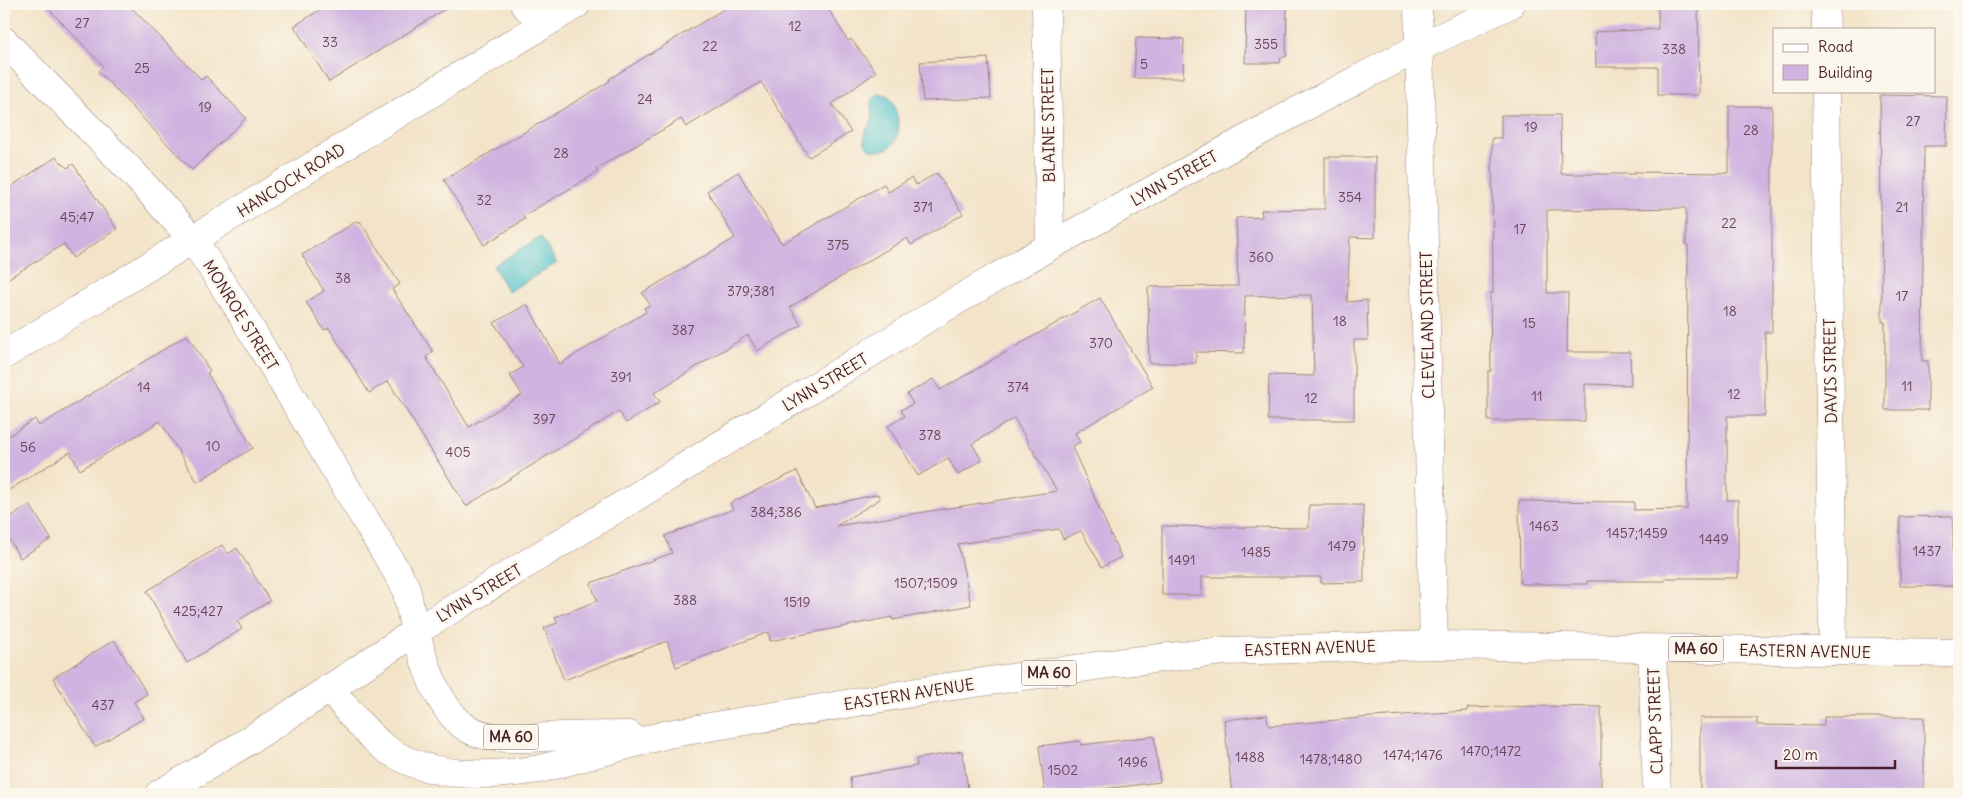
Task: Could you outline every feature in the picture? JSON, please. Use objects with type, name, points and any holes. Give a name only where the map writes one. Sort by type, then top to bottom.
[{"type":"main road","points":[[524,4],[544,24]]},
{"type":"main road","name":"HANCOCK ROAD","points":[[4,354],[577,4]]},
{"type":"main road","name":"BLAINE STREET","points":[[1046,4],[1050,246]]},
{"type":"main road","name":"CLEVELAND STREET","points":[[1418,4],[1434,646]]},
{"type":"main road","name":"LYNN STREET","points":[[159,794],[244,745],[415,632],[1050,246],[1314,102],[1420,47],[1511,4]]},
{"type":"main road","points":[[1825,4],[1826,28]]},
{"type":"main road","name":"MONROE STREET","points":[[4,41],[134,174],[193,240],[235,302],[406,588],[415,632]]},
{"type":"main road","name":"DAVIS STREET","points":[[1826,92],[1833,651]]},
{"type":"main road","name":"EASTERN AVENUE","points":[[415,632],[435,688],[443,702],[461,724],[474,731],[499,737],[668,734]]},
{"type":"main road","name":"EASTERN AVENUE","points":[[329,688],[367,732],[390,751],[411,762],[455,772],[500,774],[540,769],[668,734],[947,687],[1134,661],[1225,651],[1271,648],[1434,646],[1959,653]]},
{"type":"main road","name":"CLAPP STREET","points":[[1652,649],[1657,794]]},
{"type":"water","points":[[879,94],[887,95],[895,107],[899,129],[896,139],[890,147],[875,151],[869,148],[865,142],[865,133],[872,120],[872,98]]},
{"type":"water","points":[[541,237],[557,263],[508,292],[493,266]]},
{"type":"building","points":[[44,4],[128,4],[202,80],[206,76],[246,118],[192,170],[98,71],[103,66]]},
{"type":"building","points":[[329,4],[453,4],[329,82],[294,26]]},
{"type":"building","points":[[732,4],[825,4],[848,41],[851,39],[876,72],[832,104],[851,132],[809,157],[761,82],[686,127],[681,119],[596,169],[598,172],[523,216],[525,219],[484,245],[444,180],[610,81],[609,79]]},
{"type":"building","points":[[1246,4],[1287,4],[1286,57],[1281,57],[1280,63],[1245,63]]},
{"type":"building","points":[[1658,4],[1698,4],[1699,95],[1658,95],[1658,67],[1596,67],[1595,32],[1658,29]]},
{"type":"building","points":[[1136,38],[1184,39],[1183,78],[1134,78]]},
{"type":"building","points":[[988,58],[991,98],[923,101],[920,62]]},
{"type":"building","points":[[1880,95],[1947,96],[1946,146],[1924,146],[1922,361],[1928,361],[1928,410],[1885,410],[1885,322],[1882,322]]},
{"type":"building","points":[[1729,106],[1772,106],[1772,332],[1765,332],[1765,416],[1727,416],[1727,500],[1738,500],[1738,578],[1665,578],[1665,581],[1587,581],[1587,584],[1520,584],[1519,501],[1634,502],[1634,510],[1687,509],[1688,245],[1686,245],[1686,208],[1547,210],[1547,293],[1568,293],[1567,352],[1630,352],[1631,385],[1585,384],[1585,421],[1488,421],[1488,371],[1491,371],[1490,293],[1493,293],[1492,138],[1501,138],[1501,115],[1560,115],[1561,174],[1635,174],[1635,172],[1729,173]]},
{"type":"building","points":[[56,157],[67,168],[73,164],[117,229],[73,258],[64,244],[4,281],[4,191]]},
{"type":"building","points":[[1325,157],[1375,157],[1375,238],[1350,237],[1347,302],[1367,300],[1368,340],[1354,340],[1354,420],[1268,420],[1269,375],[1314,376],[1312,295],[1245,296],[1244,353],[1196,352],[1196,363],[1149,363],[1148,287],[1238,286],[1236,218],[1262,217],[1261,210],[1325,209]]},
{"type":"building","points":[[738,172],[782,244],[884,184],[888,192],[911,178],[916,185],[937,173],[963,214],[911,245],[907,238],[790,307],[801,325],[757,351],[748,335],[654,393],[660,402],[626,423],[619,411],[466,506],[388,381],[369,393],[329,328],[324,330],[306,302],[324,291],[302,255],[357,221],[358,223],[360,221],[400,284],[392,289],[433,352],[426,357],[469,427],[522,395],[510,375],[523,367],[494,323],[527,304],[560,364],[646,312],[644,308],[650,305],[642,293],[735,238],[707,191]]},
{"type":"building","points":[[1100,298],[1153,387],[1075,433],[1080,442],[1072,447],[1121,557],[1102,567],[1081,531],[1063,539],[1059,529],[958,544],[971,605],[893,620],[892,617],[770,641],[769,632],[676,667],[667,641],[564,680],[544,628],[557,623],[555,617],[597,601],[591,583],[672,553],[665,536],[733,509],[730,503],[797,471],[815,508],[878,494],[880,499],[836,526],[1057,491],[1014,418],[972,444],[982,460],[958,475],[948,458],[918,476],[888,426],[905,416],[901,410],[913,404],[907,394],[933,379],[940,390]]},
{"type":"building","points":[[187,335],[210,371],[207,373],[253,448],[197,482],[160,421],[80,470],[70,452],[4,493],[4,439],[35,419],[39,426]]},
{"type":"building","points":[[30,505],[51,539],[20,558],[4,531],[4,521]]},
{"type":"building","points":[[1309,505],[1363,505],[1364,582],[1321,583],[1321,577],[1202,577],[1202,595],[1162,595],[1162,526],[1309,528]]},
{"type":"building","points":[[1953,516],[1953,586],[1900,586],[1900,517]]},
{"type":"building","points":[[222,545],[228,554],[237,548],[270,601],[237,621],[242,629],[187,663],[147,591]]},
{"type":"building","points":[[114,640],[147,694],[134,702],[144,718],[95,747],[53,678]]},
{"type":"building","points":[[1601,707],[1601,794],[1232,794],[1224,720],[1267,715],[1268,726],[1467,711],[1467,708]]},
{"type":"building","points":[[1824,717],[1924,717],[1924,792],[1904,792],[1904,794],[1801,794],[1801,791],[1700,792],[1700,718],[1757,718],[1757,725],[1824,726]]},
{"type":"building","points":[[1154,736],[1160,782],[1087,791],[1087,794],[1045,794],[1039,746],[1080,741],[1081,745]]},
{"type":"building","points":[[962,751],[969,794],[852,794],[850,777],[917,766],[916,759]]}]
